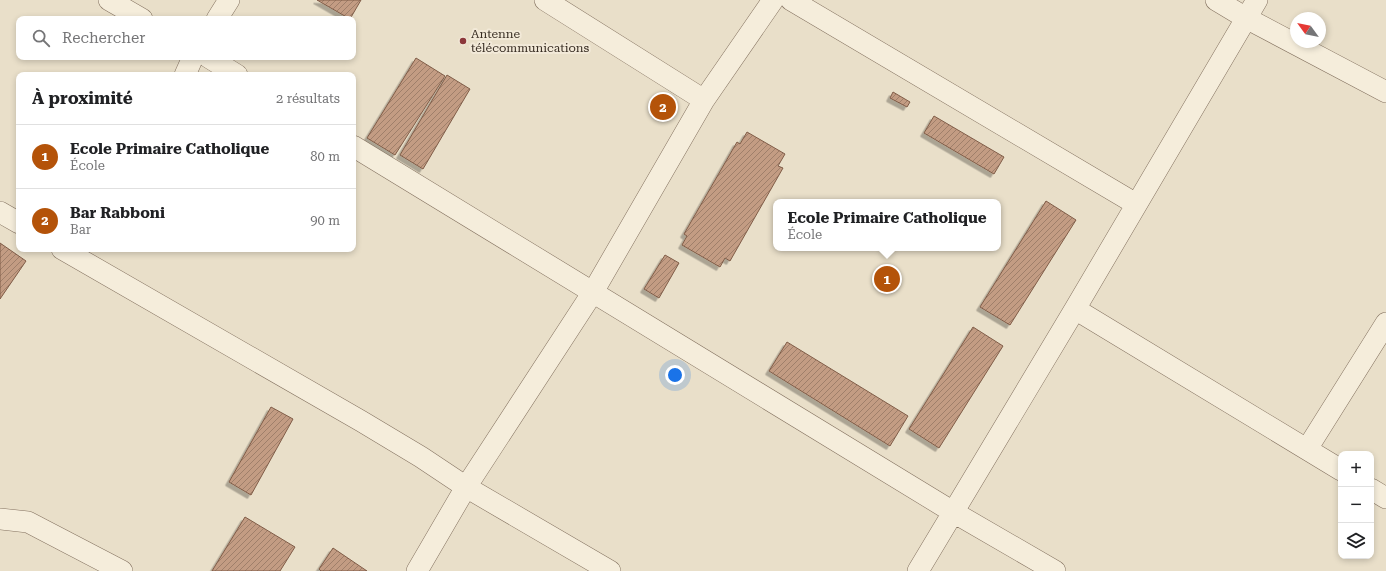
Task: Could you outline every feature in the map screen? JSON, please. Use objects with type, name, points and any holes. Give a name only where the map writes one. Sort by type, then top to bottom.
[{"type":"street","points":[[109,0],[137,16]]},
{"type":"street","points":[[219,16],[229,0]]},
{"type":"street","points":[[544,0],[704,100]]},
{"type":"street","points":[[417,571],[466,487],[593,292],[704,100],[773,0]]},
{"type":"street","points":[[790,0],[1136,204]]},
{"type":"street","points":[[1216,0],[1246,18],[1386,92]]},
{"type":"street","points":[[918,571],[1258,0]]},
{"type":"street","points":[[186,72],[192,60]]},
{"type":"street","points":[[213,60],[232,72]]},
{"type":"street","points":[[356,148],[953,512],[1055,571]]},
{"type":"street","points":[[0,212],[16,221]]},
{"type":"street","points":[[73,252],[92,257],[361,421],[466,487],[610,571]]},
{"type":"street","points":[[1075,309],[1338,468]]},
{"type":"street","points":[[1307,450],[1386,324]]},
{"type":"street","points":[[1374,490],[1386,498]]},
{"type":"street","points":[[0,519],[28,522],[122,571]]},
{"type":"building","points":[[317,0],[361,0],[352,16],[345,16]]},
{"type":"building","points":[[416,58],[445,76],[395,155],[367,138]]},
{"type":"building","points":[[447,75],[470,89],[423,169],[400,155]]},
{"type":"building","points":[[893,92],[910,102],[907,107],[890,98]]},
{"type":"building","points":[[934,116],[1004,157],[994,174],[924,133]]},
{"type":"building","points":[[747,132],[785,154],[778,166],[783,168],[730,261],[725,258],[720,267],[682,245],[687,236],[684,234],[737,142],[740,144]]},
{"type":"building","points":[[1046,201],[1076,220],[1010,325],[980,307]]},
{"type":"building","points":[[0,243],[26,261],[0,299]]},
{"type":"building","points":[[665,255],[679,263],[659,298],[644,289]]},
{"type":"building","points":[[973,327],[1003,346],[939,448],[909,429]]},
{"type":"building","points":[[787,342],[908,416],[890,446],[769,371]]},
{"type":"building","points":[[271,407],[293,419],[251,495],[229,482]]},
{"type":"building","points":[[245,517],[295,547],[280,571],[212,571]]},
{"type":"building","points":[[333,548],[367,571],[321,571],[319,569]]},
{"type":"place","name":"Antenne télécommunications","points":[[463,41]]},
{"type":"place","name":"Bar Rabboni","points":[[663,107]]},
{"type":"place","name":"Ecole Primaire Catholique","points":[[887,279]]}]
